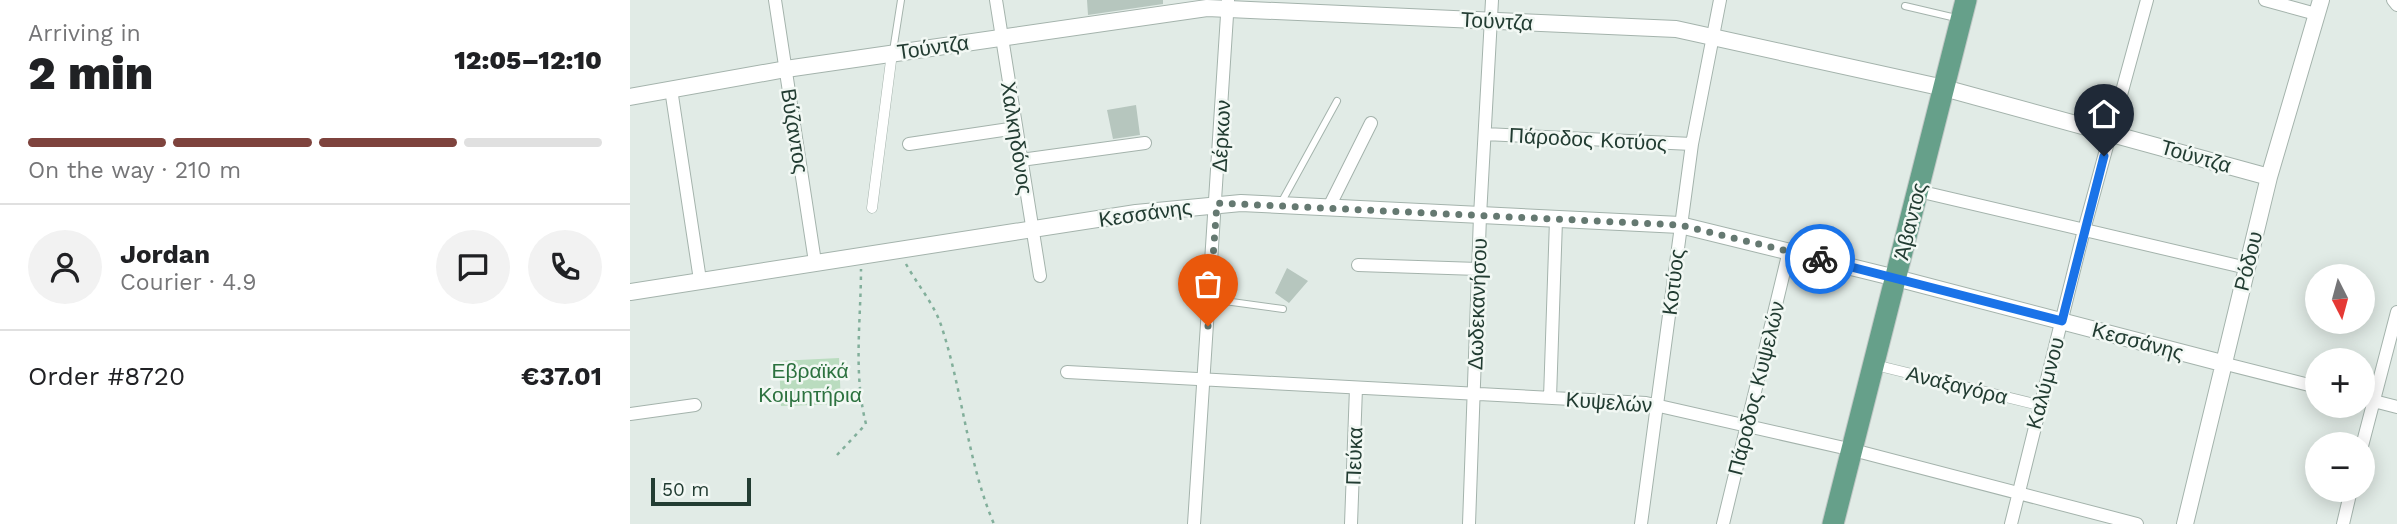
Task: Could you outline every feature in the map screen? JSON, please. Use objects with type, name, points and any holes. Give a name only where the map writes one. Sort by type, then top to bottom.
[{"type":"main road","name":"Άβαντος","points":[[1833,524],[1964,10]]},
{"type":"street","name":"Βύζαντος","points":[[775,0],[815,262]]},
{"type":"street","name":"Χαλκηδόνος","points":[[996,0],[1040,276]]},
{"type":"street","name":"Δωδεκανήσου","points":[[1469,524],[1480,216],[1492,0]]},
{"type":"street","name":"Κοτύος","points":[[1641,524],[1692,144],[1720,0]]},
{"type":"street","name":"Καλύμνου","points":[[2011,524],[2084,230],[2147,0]]},
{"type":"street","points":[[2265,0],[2318,7]]},
{"type":"street","points":[[2393,0],[2397,5]]},
{"type":"street","name":"Τούντζα","points":[[630,97],[786,69],[1228,4],[1491,21],[1676,29],[1944,88],[2269,177]]},
{"type":"street","name":"Δέρκων","points":[[1194,524],[1228,4]]},
{"type":"street","name":"Ρόδου","points":[[2185,524],[2269,177],[2318,7]]},
{"type":"street","points":[[872,208],[892,53]]},
{"type":"street","points":[[671,89],[700,280]]},
{"type":"street","points":[[1329,207],[1371,123]]},
{"type":"street","points":[[909,144],[1016,128]]},
{"type":"street","name":"Πάροδος Κοτύος","points":[[1485,134],[1692,144]]},
{"type":"street","points":[[1021,160],[1145,143]]},
{"type":"street","points":[[1918,191],[2247,268]]},
{"type":"street","name":"Κεσσάνης","points":[[630,292],[897,249],[1217,203],[1680,225],[2305,384]]},
{"type":"street","points":[[1550,398],[1556,220]]},
{"type":"street","name":"Πάροδος Κυψελών","points":[[1723,524],[1789,251]]},
{"type":"street","points":[[1358,265],[1478,269]]},
{"type":"street","points":[[2375,379],[2397,312]]},
{"type":"street","name":"Αναξαγόρα","points":[[1875,365],[2039,405]]},
{"type":"street","name":"Κυψελών","points":[[1067,372],[1657,405],[1853,450],[2137,524]]},
{"type":"street","name":"Πεύκα","points":[[1352,524],[1356,388]]},
{"type":"street","points":[[2375,402],[2397,407]]},
{"type":"street","points":[[630,414],[695,405]]},
{"type":"street","points":[[2343,524],[2348,502]]},
{"type":"lane","points":[[892,53],[901,0]]},
{"type":"lane","points":[[1905,6],[1964,10]]},
{"type":"lane","points":[[1280,205],[1337,101]]},
{"type":"lane","points":[[1210,299],[1283,309]]},
{"type":"path","points":[[897,249],[940,323],[962,406],[979,489],[994,524]]},
{"type":"path","points":[[837,454],[866,424],[861,403],[858,359],[860,255]]},
{"type":"green space","name":"Εβραϊκά Κοιμητήρια","points":[[839,358],[841,404],[781,406],[779,361]]},
{"type":"building","points":[[1087,0],[1163,0],[1163,4],[1088,15]]},
{"type":"building","points":[[1136,105],[1140,135],[1113,139],[1107,110]]},
{"type":"building","points":[[1287,268],[1308,281],[1289,303],[1275,293]]},
{"type":"way so far","points":[[1208,326],[1217,203],[1680,225],[1820,259]]},
{"type":"route","points":[[1820,259],[2062,321],[2104,156]]}]
